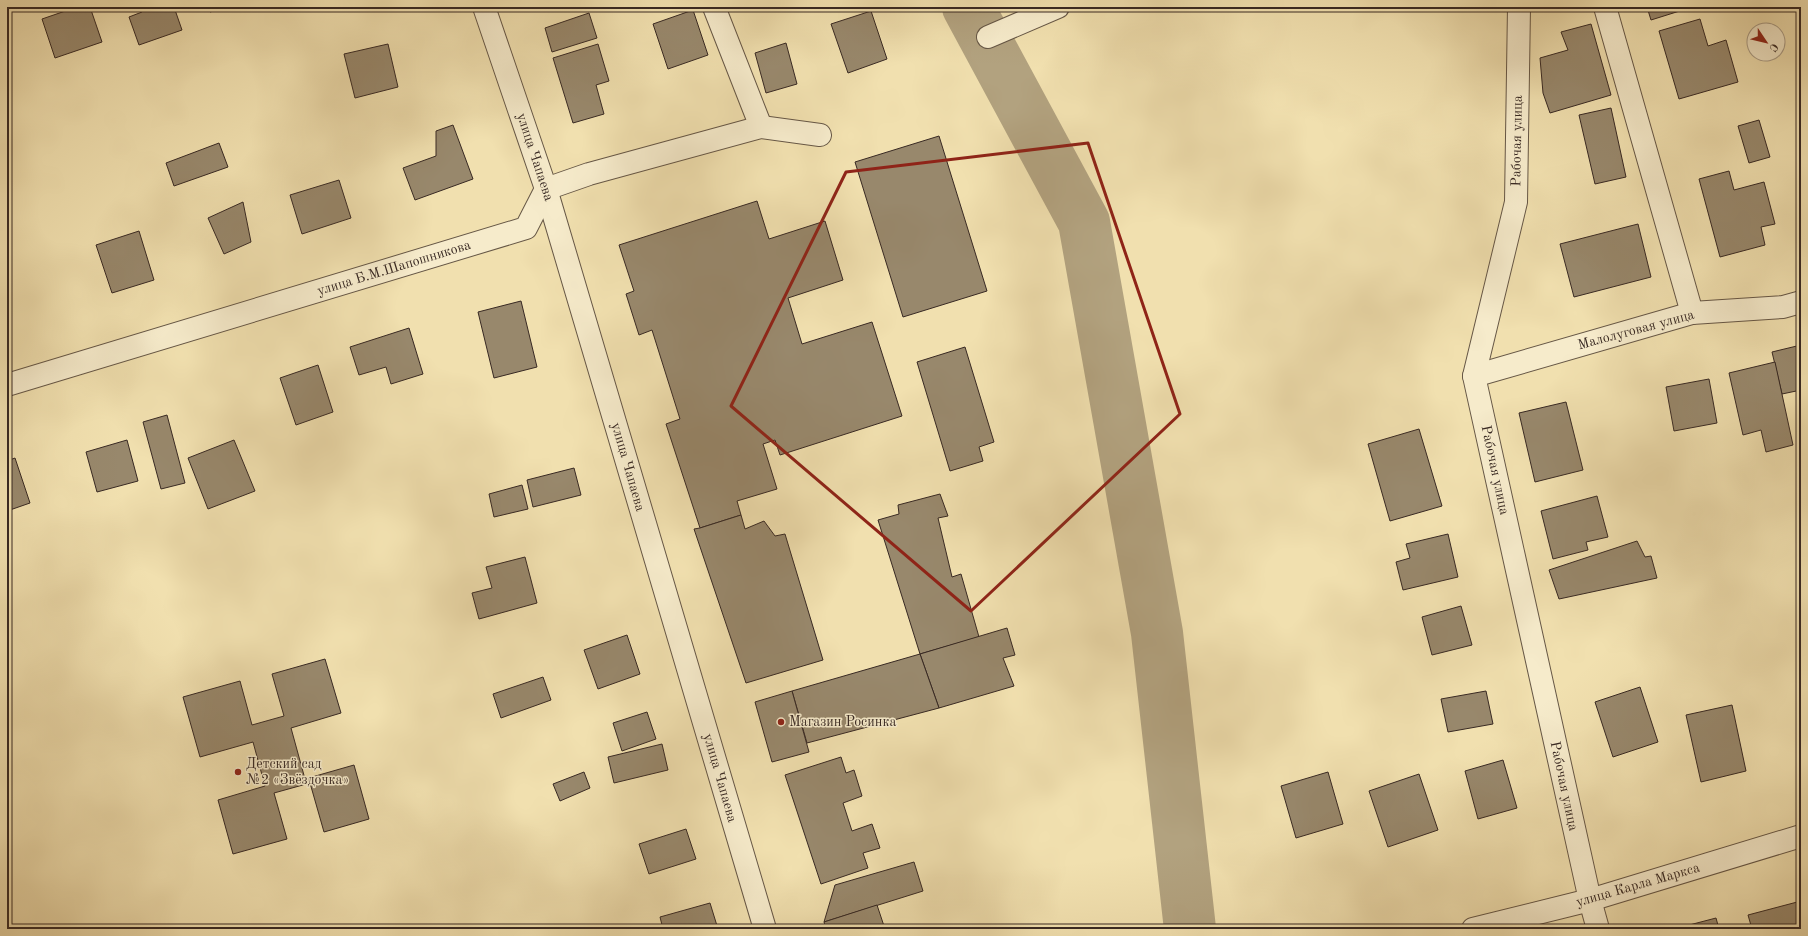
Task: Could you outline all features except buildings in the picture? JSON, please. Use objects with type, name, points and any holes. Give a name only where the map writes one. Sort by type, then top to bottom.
[{"type":"street","name":"улица Чапаева","points":[[484,7],[546,190],[765,929]]},
{"type":"street","points":[[714,7],[761,127]]},
{"type":"street","points":[[988,37],[1058,7]]},
{"type":"street","name":"Рабочая улица","points":[[1519,7],[1516,202],[1474,376],[1590,900],[1598,929]]},
{"type":"street","points":[[1605,7],[1692,313]]},
{"type":"street","points":[[546,190],[589,174],[761,127],[820,135]]},
{"type":"street","name":"улица Б.М.Шапошникова","points":[[7,385],[526,228],[546,190]]},
{"type":"street","name":"Малолуговая улица","points":[[1474,376],[1692,313],[1783,307],[1801,302]]},
{"type":"street","name":"улица Карла Маркса","points":[[1473,929],[1590,900],[1801,836]]},
{"type":"highlighted area","points":[[1088,143],[1180,414],[971,611],[731,406],[846,172]]},
{"type":"waterway","points":[[968,7],[1084,222],[1157,633],[1190,929]]},
{"type":"place","name":"Магазин Росинка","points":[[781,722]]},
{"type":"place","name":"Детский сад №2 «Звёздочка»","points":[[238,772]]}]
